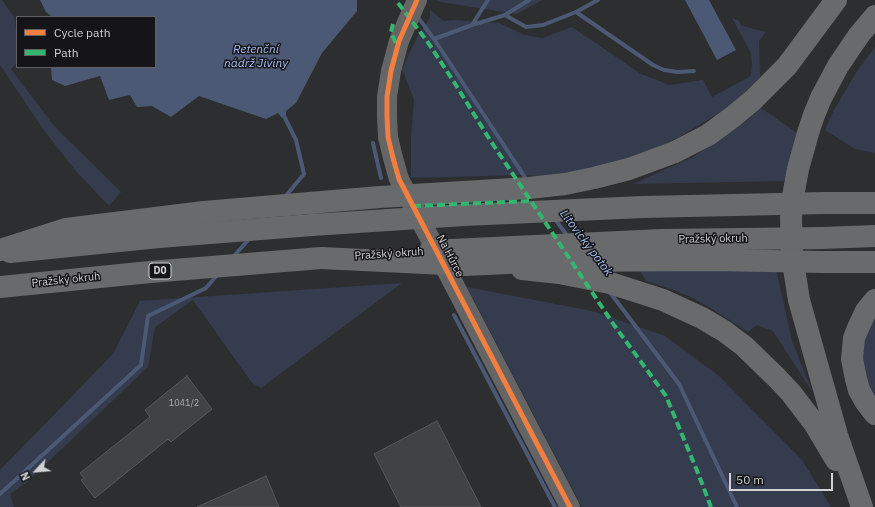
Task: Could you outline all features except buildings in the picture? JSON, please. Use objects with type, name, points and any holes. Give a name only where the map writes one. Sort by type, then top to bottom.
[{"type":"highway","points":[[0,250],[66,229],[196,213],[380,197],[529,188],[578,181],[642,164],[662,158],[691,145],[722,126],[753,100],[791,61],[836,0]]},
{"type":"highway","points":[[861,504],[837,435],[799,300],[792,256],[791,218],[792,202],[798,169],[816,109],[838,66],[859,35],[875,16]]},
{"type":"highway","points":[[0,254],[159,237],[464,215],[643,207],[872,203]]},
{"type":"highway","name":"Pražský okruh","points":[[0,287],[150,272],[321,258],[465,249],[653,240],[875,236]]},
{"type":"highway","points":[[321,258],[535,270],[589,278],[638,292],[702,318],[744,346],[777,378],[804,409],[824,440],[861,504]]},
{"type":"highway","points":[[466,265],[581,260],[875,262]]},
{"type":"highway","points":[[875,300],[866,311],[854,338],[852,358],[859,390],[875,414]]},
{"type":"main road","name":"Na Hůrce","points":[[417,0],[399,41],[391,70],[387,97],[388,137],[399,179],[570,507]]},
{"type":"shaded area","points":[[0,0],[2,0],[14,17],[16,27],[16,64],[11,69],[54,126],[121,192],[109,206],[75,170],[43,129],[0,65]]},
{"type":"shaded area","points":[[436,0],[542,0],[517,14],[440,2]]},
{"type":"shaded area","points":[[430,10],[444,21],[453,20],[499,23],[525,35],[542,38],[572,27],[641,74],[670,85],[703,80],[712,97],[751,76],[751,53],[732,18],[738,20],[742,26],[766,32],[759,41],[760,77],[735,102],[715,117],[714,116],[658,148],[597,169],[539,176],[523,175],[411,178],[411,137],[414,99],[402,69],[417,37],[430,18]]},
{"type":"shaded area","points":[[875,47],[875,153],[855,149],[825,130],[834,110],[855,74]]},
{"type":"shaded area","points":[[761,108],[797,133],[786,181],[633,184],[693,157],[744,123]]},
{"type":"shaded area","points":[[638,267],[776,269],[792,341],[813,393],[773,331],[757,325],[748,332],[695,299],[674,290],[646,281]]},
{"type":"shaded area","points":[[402,283],[261,388],[252,383],[193,300],[155,327],[148,367],[27,482],[10,494],[14,507],[0,507],[0,470],[113,354],[140,301]]},
{"type":"shaded area","points":[[467,287],[592,311],[665,336],[719,376],[802,460],[831,507],[582,507]]},
{"type":"shaded area","points":[[875,310],[875,405],[861,378],[866,325]]},
{"type":"water","name":"Retenční nádrž Jiviny","points":[[40,0],[357,0],[357,11],[322,53],[296,103],[286,111],[286,115],[282,118],[278,113],[266,119],[199,96],[171,117],[152,106],[137,107],[130,95],[109,100],[100,76],[65,86],[52,80],[51,68],[156,68],[156,16],[51,16],[46,12]]},
{"type":"water","points":[[685,0],[709,0],[736,50],[717,60]]},
{"type":"waterway","points":[[472,25],[488,0]]},
{"type":"waterway","points":[[434,39],[505,15],[529,0]]},
{"type":"waterway","points":[[576,12],[598,0]]},
{"type":"waterway","points":[[505,15],[526,27],[543,25],[576,12],[653,65],[664,70],[678,72],[694,71]]},
{"type":"waterway","name":"Litovický potok","points":[[417,16],[434,39],[528,182]]},
{"type":"waterway","points":[[282,112],[296,140],[304,174],[284,198]]},
{"type":"waterway","points":[[373,143],[381,178]]},
{"type":"waterway","name":"Litovický potok","points":[[554,218],[569,238]]},
{"type":"waterway","points":[[233,257],[250,238]]},
{"type":"waterway","points":[[0,494],[141,365],[148,316],[206,288],[218,274]]},
{"type":"waterway","name":"Litovický potok","points":[[609,291],[679,384],[737,507]]},
{"type":"waterway","points":[[454,315],[555,507]]},
{"type":"marked path","points":[[398,3],[427,41],[490,140],[614,325],[666,396],[711,507]]},
{"type":"marked path","points":[[393,24],[391,32],[397,46]]},
{"type":"marked path","points":[[413,206],[530,201]]},
{"type":"cycle path","points":[[417,0],[399,41],[391,71],[387,97],[388,137],[399,179],[570,507]]}]
